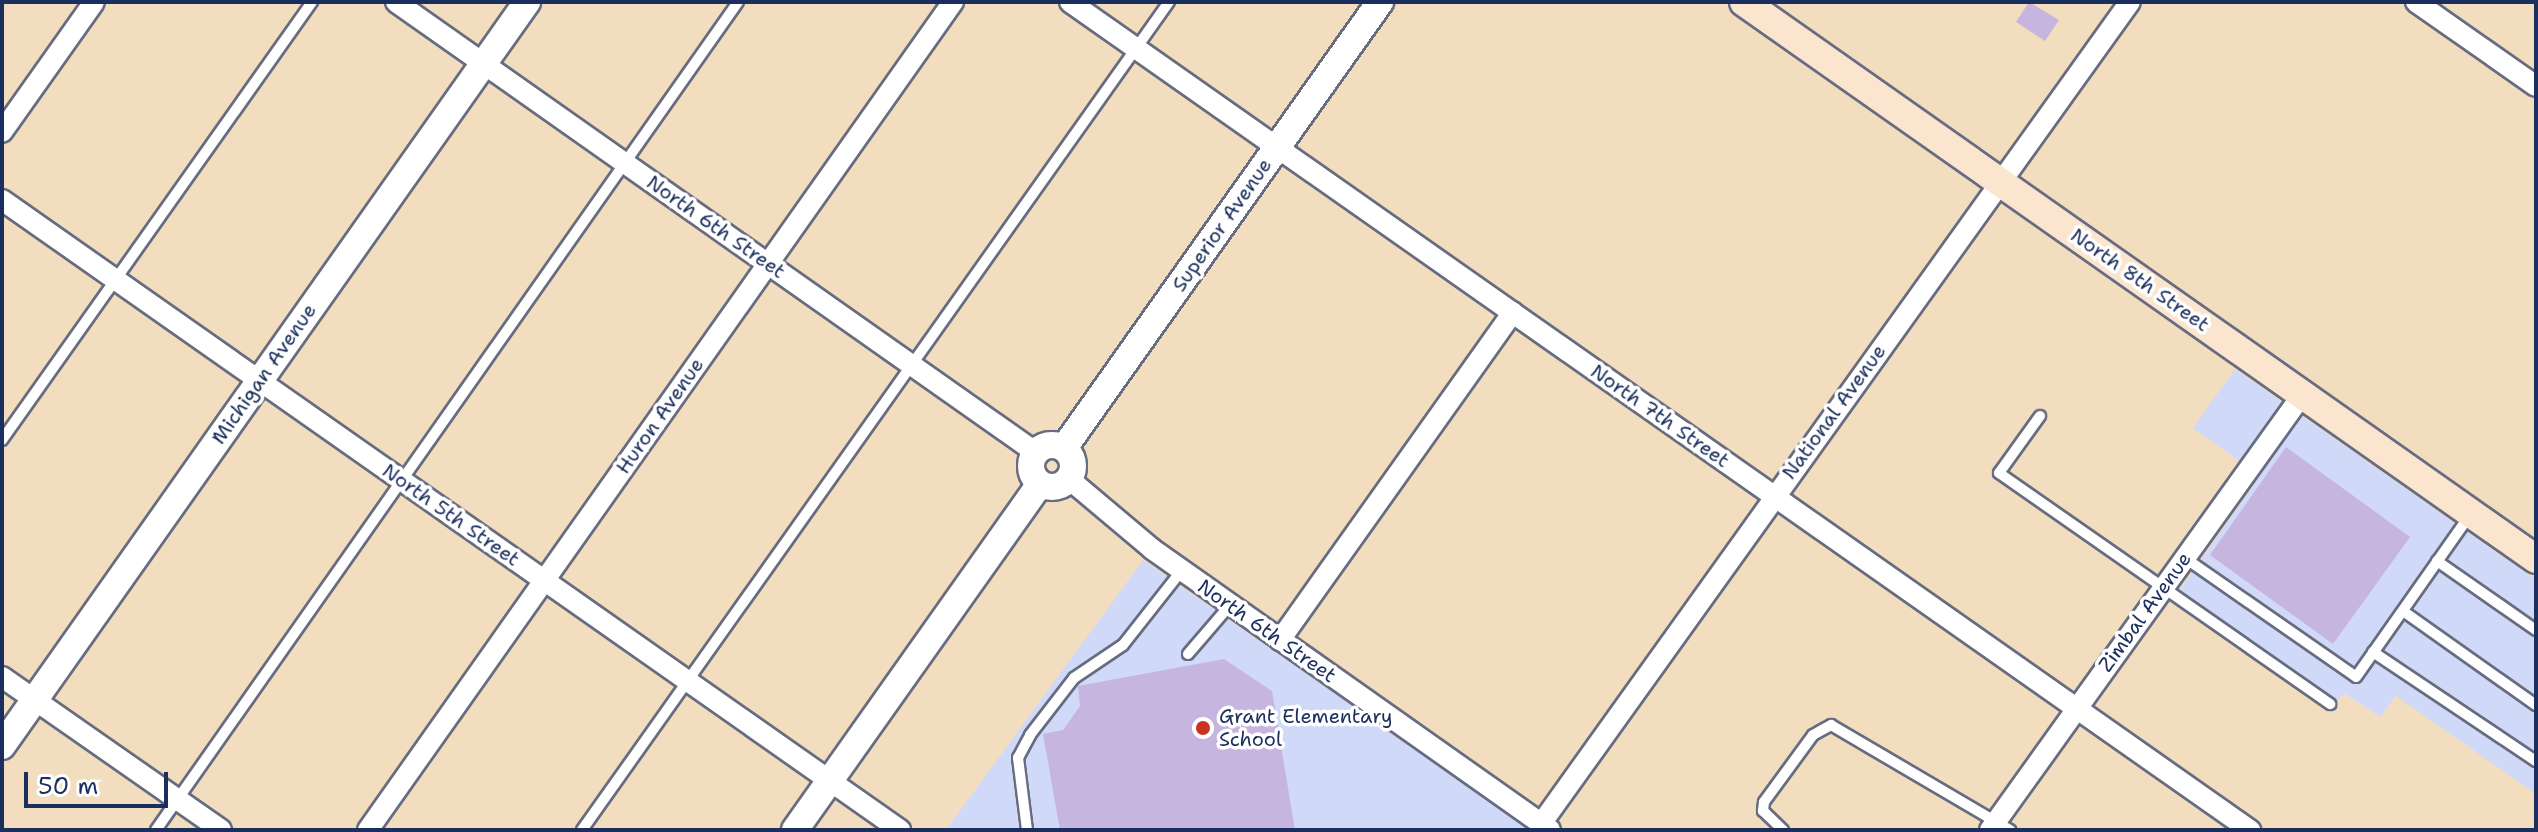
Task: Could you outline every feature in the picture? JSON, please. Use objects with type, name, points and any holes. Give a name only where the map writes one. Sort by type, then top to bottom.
[{"type":"main road","name":"North 8th Street","points":[[1744,2],[2536,559]]},
{"type":"street","points":[[2,132],[94,2]]},
{"type":"street","name":"North 6th Street","points":[[396,2],[1035,452]]},
{"type":"street","name":"Michigan Avenue","points":[[2,746],[527,2]]},
{"type":"street","name":"Huron Avenue","points":[[368,830],[953,2]]},
{"type":"street","name":"North 7th Street","points":[[1070,2],[2250,830]]},
{"type":"street","name":"Superior Avenue","points":[[1064,448],[1380,2]]},
{"type":"street","name":"National Avenue","points":[[1546,827],[1774,495],[2130,2]]},
{"type":"street","points":[[2416,2],[2536,86]]},
{"type":"street","name":"North 5th Street","points":[[2,200],[900,830]]},
{"type":"street","points":[[1280,640],[1513,312]]},
{"type":"street","name":"Zimbal Avenue","points":[[1999,827],[2076,708],[2302,395]]},
{"type":"street","points":[[1046,445],[1064,448],[1074,466],[1069,479],[1052,487],[1040,484],[1032,472],[1035,452],[1046,445]]},
{"type":"street","name":"North 6th Street","points":[[1069,479],[1182,570],[1546,827]]},
{"type":"street","points":[[795,830],[1040,484]]},
{"type":"street","points":[[2,677],[221,830]]},
{"type":"lane","points":[[2,440],[312,2]]},
{"type":"lane","points":[[156,830],[738,2]]},
{"type":"lane","points":[[582,830],[1169,2]]},
{"type":"lane","points":[[2040,416],[1999,473],[2330,704]]},
{"type":"lane","points":[[2185,558],[2356,677],[2471,513]]},
{"type":"lane","points":[[2437,561],[2536,630]]},
{"type":"lane","points":[[1027,830],[1018,758],[1030,735],[1074,678],[1123,645],[1182,570]]},
{"type":"lane","points":[[1188,654],[1230,605]]},
{"type":"lane","points":[[2403,611],[2536,705]]},
{"type":"lane","points":[[2373,652],[2536,761]]},
{"type":"lane","points":[[1783,830],[1763,811],[1764,802],[1813,735],[1831,725],[1999,827]]},
{"type":"shaded area","points":[[2235,369],[2536,580],[2536,794],[2396,696],[2380,717],[2344,693],[2337,702],[2177,594],[2260,476],[2193,428]]},
{"type":"shaded area","name":"Grant Elementary School","points":[[1143,560],[1532,830],[946,830]]},
{"type":"building","points":[[2029,2],[2059,20],[2045,41],[2016,22]]},
{"type":"building","points":[[2286,447],[2410,537],[2333,644],[2210,555]]},
{"type":"building","points":[[1224,659],[1272,691],[1295,830],[1060,830],[1043,734],[1063,730],[1080,706],[1078,686]]},
{"type":"place","name":"Grant Elementary School","points":[[1203,728]]}]
